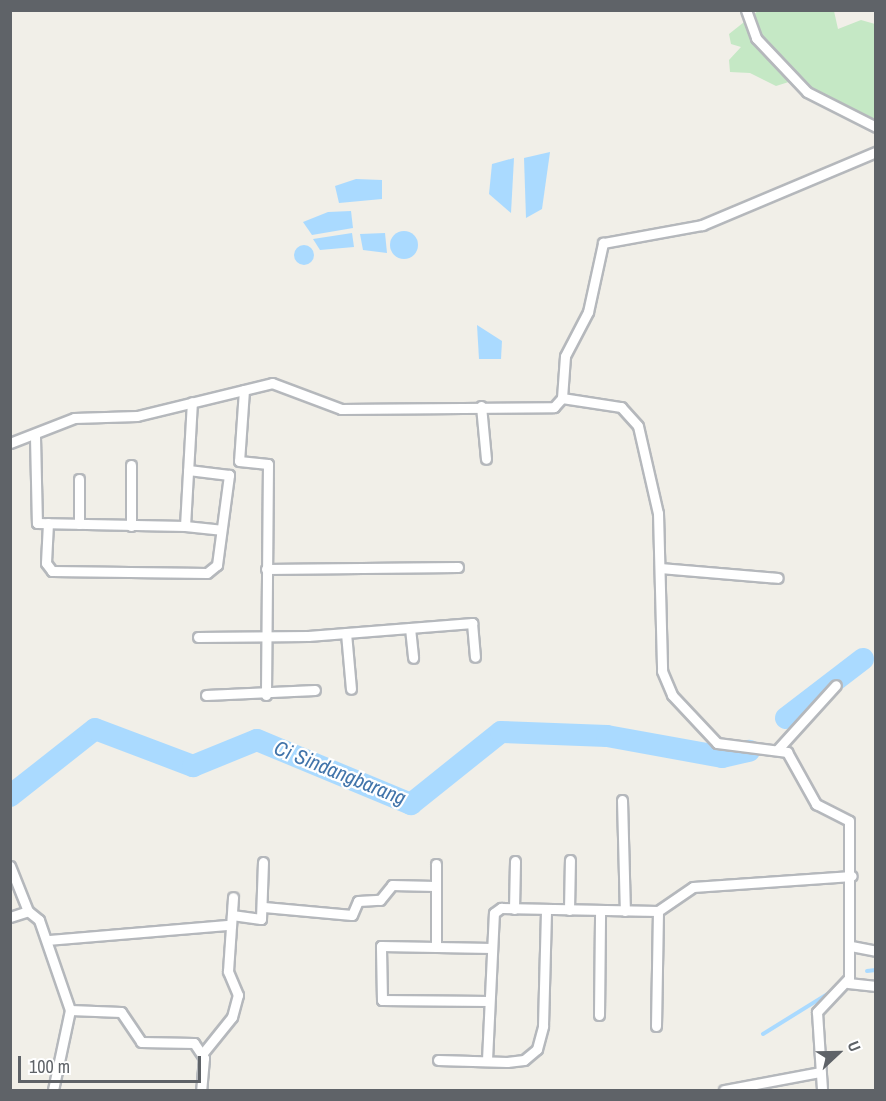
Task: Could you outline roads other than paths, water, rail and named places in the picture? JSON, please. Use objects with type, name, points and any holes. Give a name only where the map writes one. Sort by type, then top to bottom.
[{"type":"street","points":[[746,10],[756,38],[807,92],[876,127]]},
{"type":"street","points":[[10,443],[35,437],[74,418],[118,419],[244,390],[286,385],[340,409],[554,407],[562,398],[565,356],[588,312],[603,243],[702,225],[876,152]]},
{"type":"street","points":[[244,390],[239,461],[268,464],[264,636],[266,695]]},
{"type":"street","points":[[562,398],[613,404],[633,417],[655,494],[660,568],[662,671],[672,694],[717,743],[778,749],[793,758],[816,804],[847,817],[852,876],[848,983],[817,1012],[822,1090]]},
{"type":"street","points":[[184,526],[192,402]]},
{"type":"street","points":[[481,406],[486,459]]},
{"type":"street","points":[[35,437],[35,520],[48,523],[184,526],[221,531]]},
{"type":"street","points":[[131,465],[131,526]]},
{"type":"street","points":[[48,523],[47,568],[76,572],[207,573],[217,565],[229,475],[188,470]]},
{"type":"street","points":[[79,524],[80,479]]},
{"type":"street","points":[[266,569],[458,567]]},
{"type":"street","points":[[660,568],[778,578]]},
{"type":"street","points":[[198,637],[346,633],[472,623],[475,657]]},
{"type":"street","points":[[410,628],[413,658]]},
{"type":"street","points":[[346,633],[351,689]]},
{"type":"street","points":[[778,749],[836,685]]},
{"type":"street","points":[[206,695],[266,695],[315,690]]},
{"type":"street","points":[[622,800],[625,911]]},
{"type":"street","points":[[569,910],[570,860]]},
{"type":"street","points":[[514,909],[515,861]]},
{"type":"street","points":[[232,915],[261,919],[264,907],[263,862]]},
{"type":"street","points":[[436,864],[436,947]]},
{"type":"street","points":[[10,866],[28,911],[39,920],[48,940],[70,1010],[53,1090]]},
{"type":"street","points":[[487,1060],[494,913],[514,909],[658,911],[693,887],[852,876]]},
{"type":"street","points":[[264,907],[352,915],[358,901],[380,900],[392,885],[435,886]]},
{"type":"street","points":[[201,1090],[203,1053],[232,1017],[238,995],[228,970],[228,925],[232,915],[233,897]]},
{"type":"street","points":[[438,1060],[524,1060],[541,1040],[546,910]]},
{"type":"street","points":[[10,917],[28,911]]},
{"type":"street","points":[[599,1016],[600,911]]},
{"type":"street","points":[[656,1026],[658,911]]},
{"type":"street","points":[[48,940],[228,925]]},
{"type":"street","points":[[489,1001],[382,1000],[381,946],[492,948]]},
{"type":"street","points":[[851,946],[876,951]]},
{"type":"street","points":[[848,983],[876,986]]},
{"type":"street","points":[[70,1010],[121,1012],[141,1042],[194,1043],[203,1053]]},
{"type":"street","points":[[724,1090],[753,1088],[820,1072]]},
{"type":"water","points":[[550,152],[542,209],[526,218],[524,158]]},
{"type":"water","points":[[514,158],[511,213],[489,194],[492,164]]},
{"type":"water","points":[[356,179],[382,180],[382,199],[339,203],[335,186]]},
{"type":"water","points":[[351,211],[353,228],[312,235],[303,222],[328,212]]},
{"type":"water","points":[[404,231],[414,235],[418,245],[414,255],[404,259],[394,255],[390,245],[394,235]]},
{"type":"water","points":[[352,233],[354,247],[320,250],[313,239]]},
{"type":"water","points":[[385,233],[387,253],[363,250],[360,234]]},
{"type":"water","points":[[304,245],[311,248],[314,255],[311,262],[304,265],[297,262],[294,255],[297,248]]},
{"type":"water","points":[[477,325],[502,341],[501,359],[479,359]]},
{"type":"waterway","name":"Ci Sindangbarang","points":[[786,718],[863,659]]},
{"type":"waterway","name":"Ci Sindangbarang","points":[[10,796],[95,729],[193,766],[257,740],[411,804],[501,732],[607,736],[722,757],[749,751]]},
{"type":"waterway","points":[[867,971],[876,970]]},
{"type":"waterway","points":[[763,1034],[829,993]]}]
